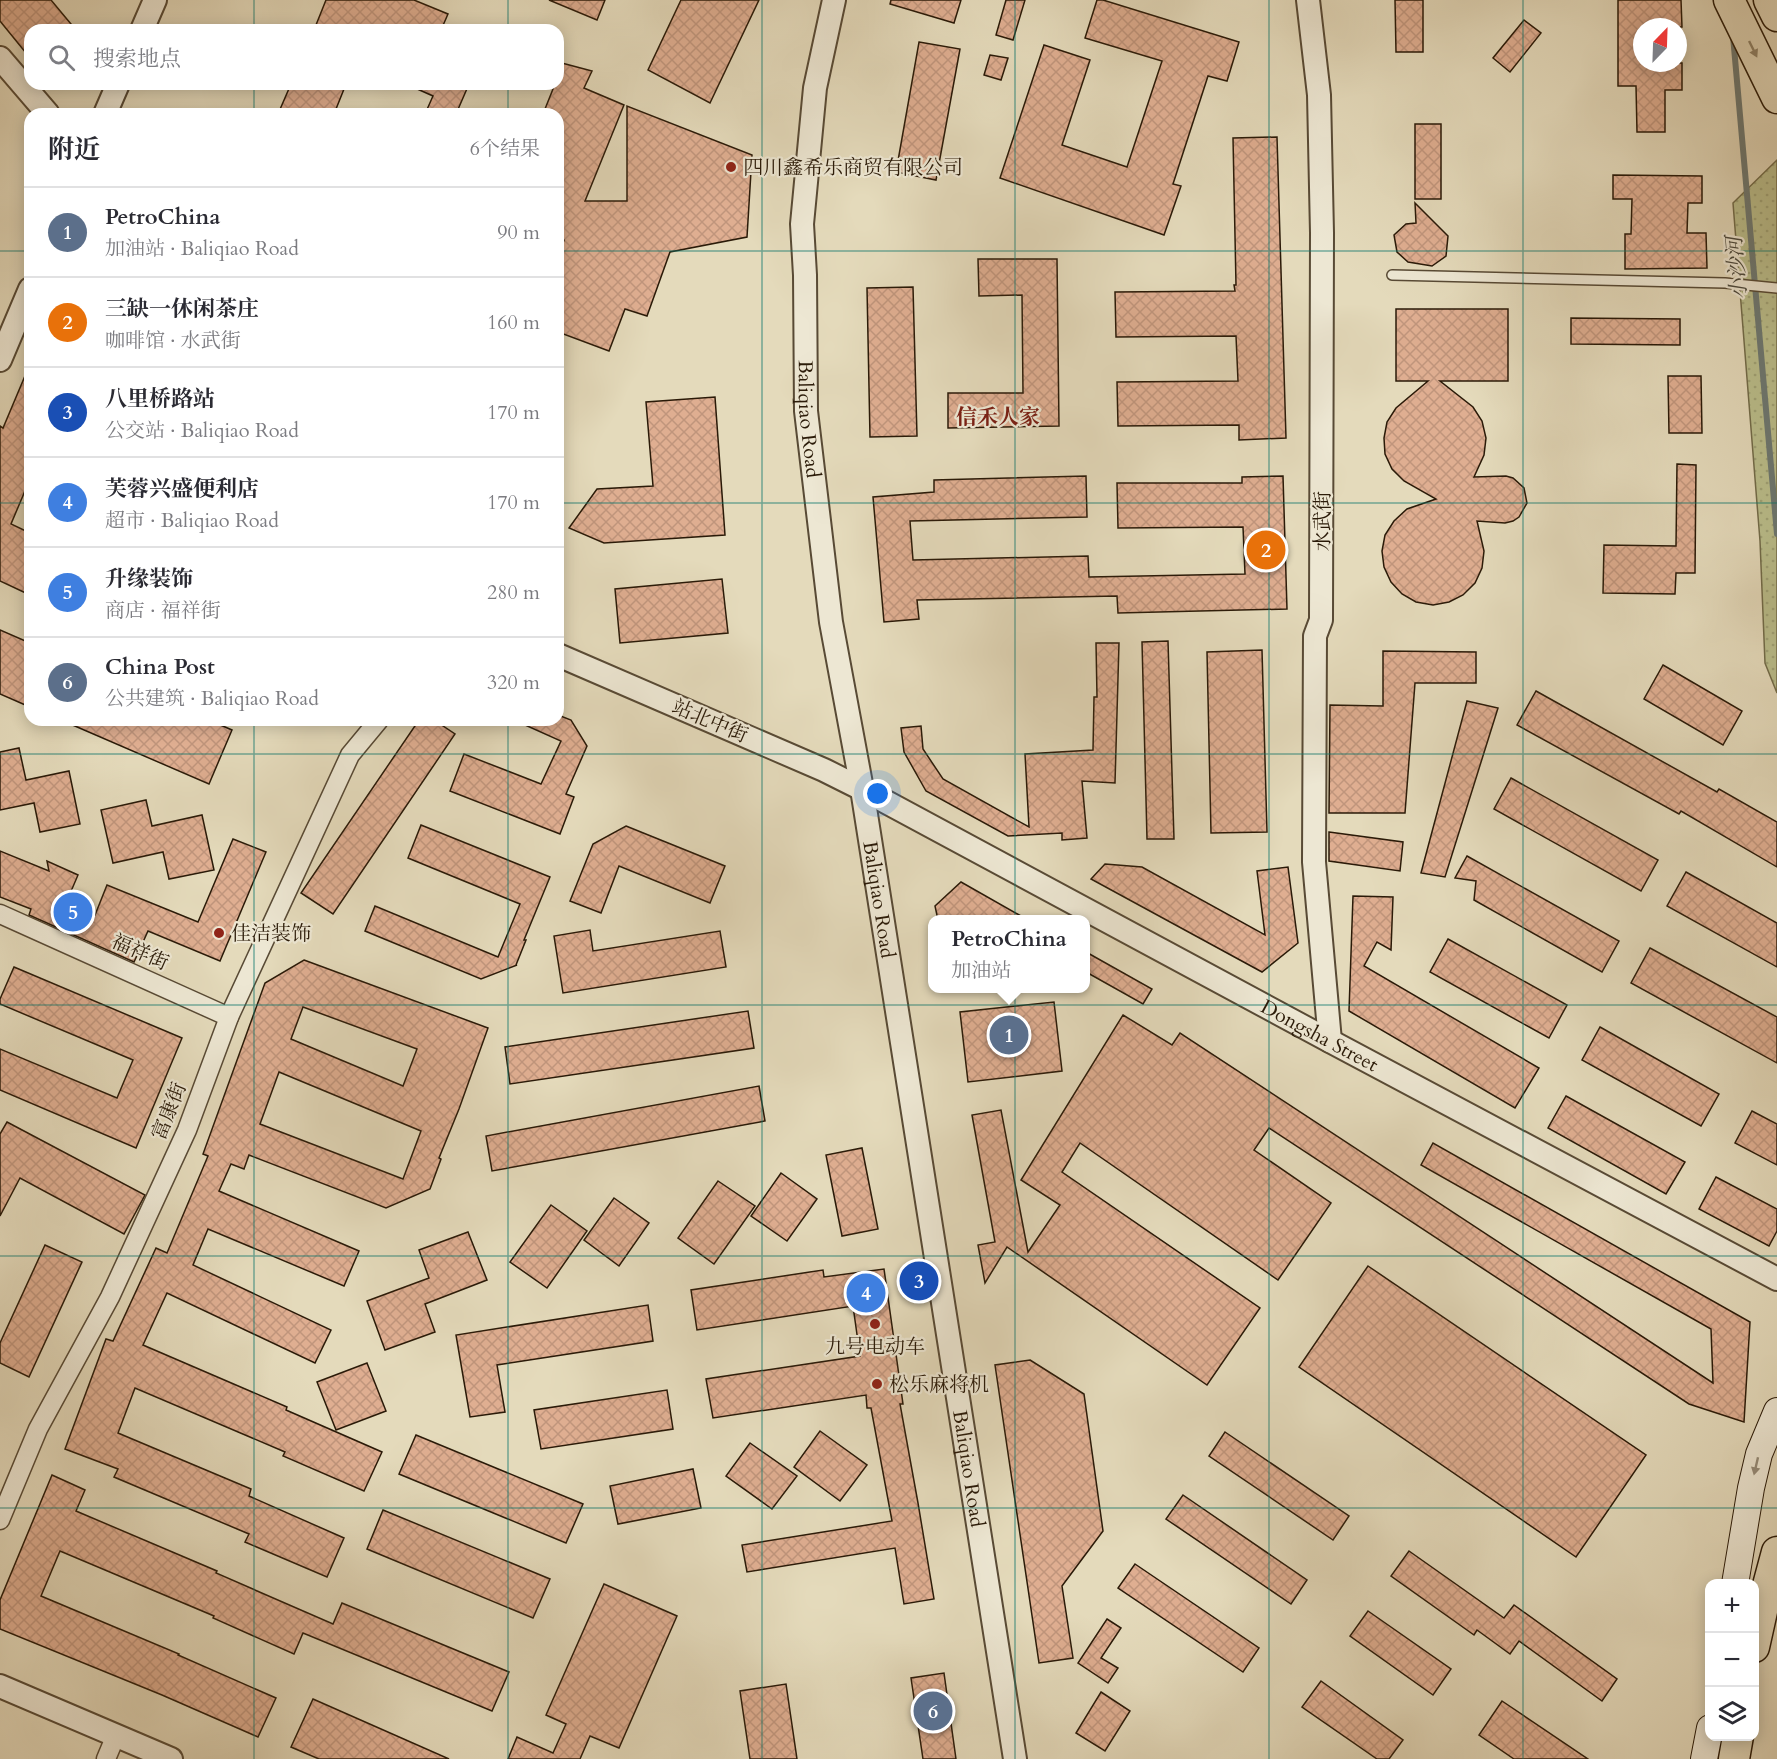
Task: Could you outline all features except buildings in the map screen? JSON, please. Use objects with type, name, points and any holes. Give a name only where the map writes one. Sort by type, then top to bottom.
[{"type":"highway","points":[[1729,0],[1777,98]]},
{"type":"highway","points":[[1769,0],[1777,16]]},
{"type":"highway","points":[[1758,1633],[1777,1552]]},
{"type":"highway","points":[[1734,1759],[1737,1741]]},
{"type":"main road","points":[[1736,1579],[1759,1454],[1777,1411]]},
{"type":"main road","points":[[1704,1759],[1707,1741]]},
{"type":"street","points":[[145,24],[155,0]]},
{"type":"street","name":"Baliqiao Road","points":[[834,0],[815,88],[802,224],[805,275],[806,411],[831,622],[862,789],[1015,1759]]},
{"type":"street","name":"水武街","points":[[1308,0],[1319,95],[1322,234],[1322,620],[1315,636],[1314,862],[1330,1041]]},
{"type":"street","points":[[0,58],[24,86]]},
{"type":"street","points":[[27,90],[43,108]]},
{"type":"street","points":[[108,108],[115,90]]},
{"type":"street","points":[[0,360],[24,303]]},
{"type":"street","name":"站北中街","points":[[564,658],[824,770],[862,789]]},
{"type":"street","name":"富康街","points":[[0,1520],[38,1429],[110,1297],[182,1141],[229,1017],[350,755],[374,726]]},
{"type":"street","name":"Dongsha Street","points":[[862,789],[1777,1279]]},
{"type":"street","name":"福祥街","points":[[0,914],[229,1017]]},
{"type":"street","points":[[0,1686],[171,1759]]},
{"type":"street","points":[[106,1759],[116,1735]]},
{"type":"lane","points":[[1392,275],[1725,284],[1777,288]]},
{"type":"green space","points":[[1777,160],[1777,693],[1765,663],[1760,541],[1733,203]]},
{"type":"waterway","name":"小沙河","points":[[1733,36],[1777,534]]},
{"type":"place","name":"四川鑫希乐商贸有限公司","points":[[731,167]]},
{"type":"place","name":"三缺一休闲茶庄","points":[[1266,550]]},
{"type":"place","name":"升缘装饰","points":[[73,912]]},
{"type":"place","name":"佳洁装饰","points":[[219,933]]},
{"type":"place","name":"PetroChina","points":[[1009,1035]]},
{"type":"place","name":"八里桥路站","points":[[919,1281]]},
{"type":"place","name":"芙蓉兴盛便利店","points":[[866,1293]]},
{"type":"place","name":"九号电动车","points":[[875,1324]]},
{"type":"place","name":"松乐麻将机","points":[[877,1384]]},
{"type":"place","name":"China Post","points":[[933,1711]]},
{"type":"district","name":"信禾人家","points":[[998,417]]}]
